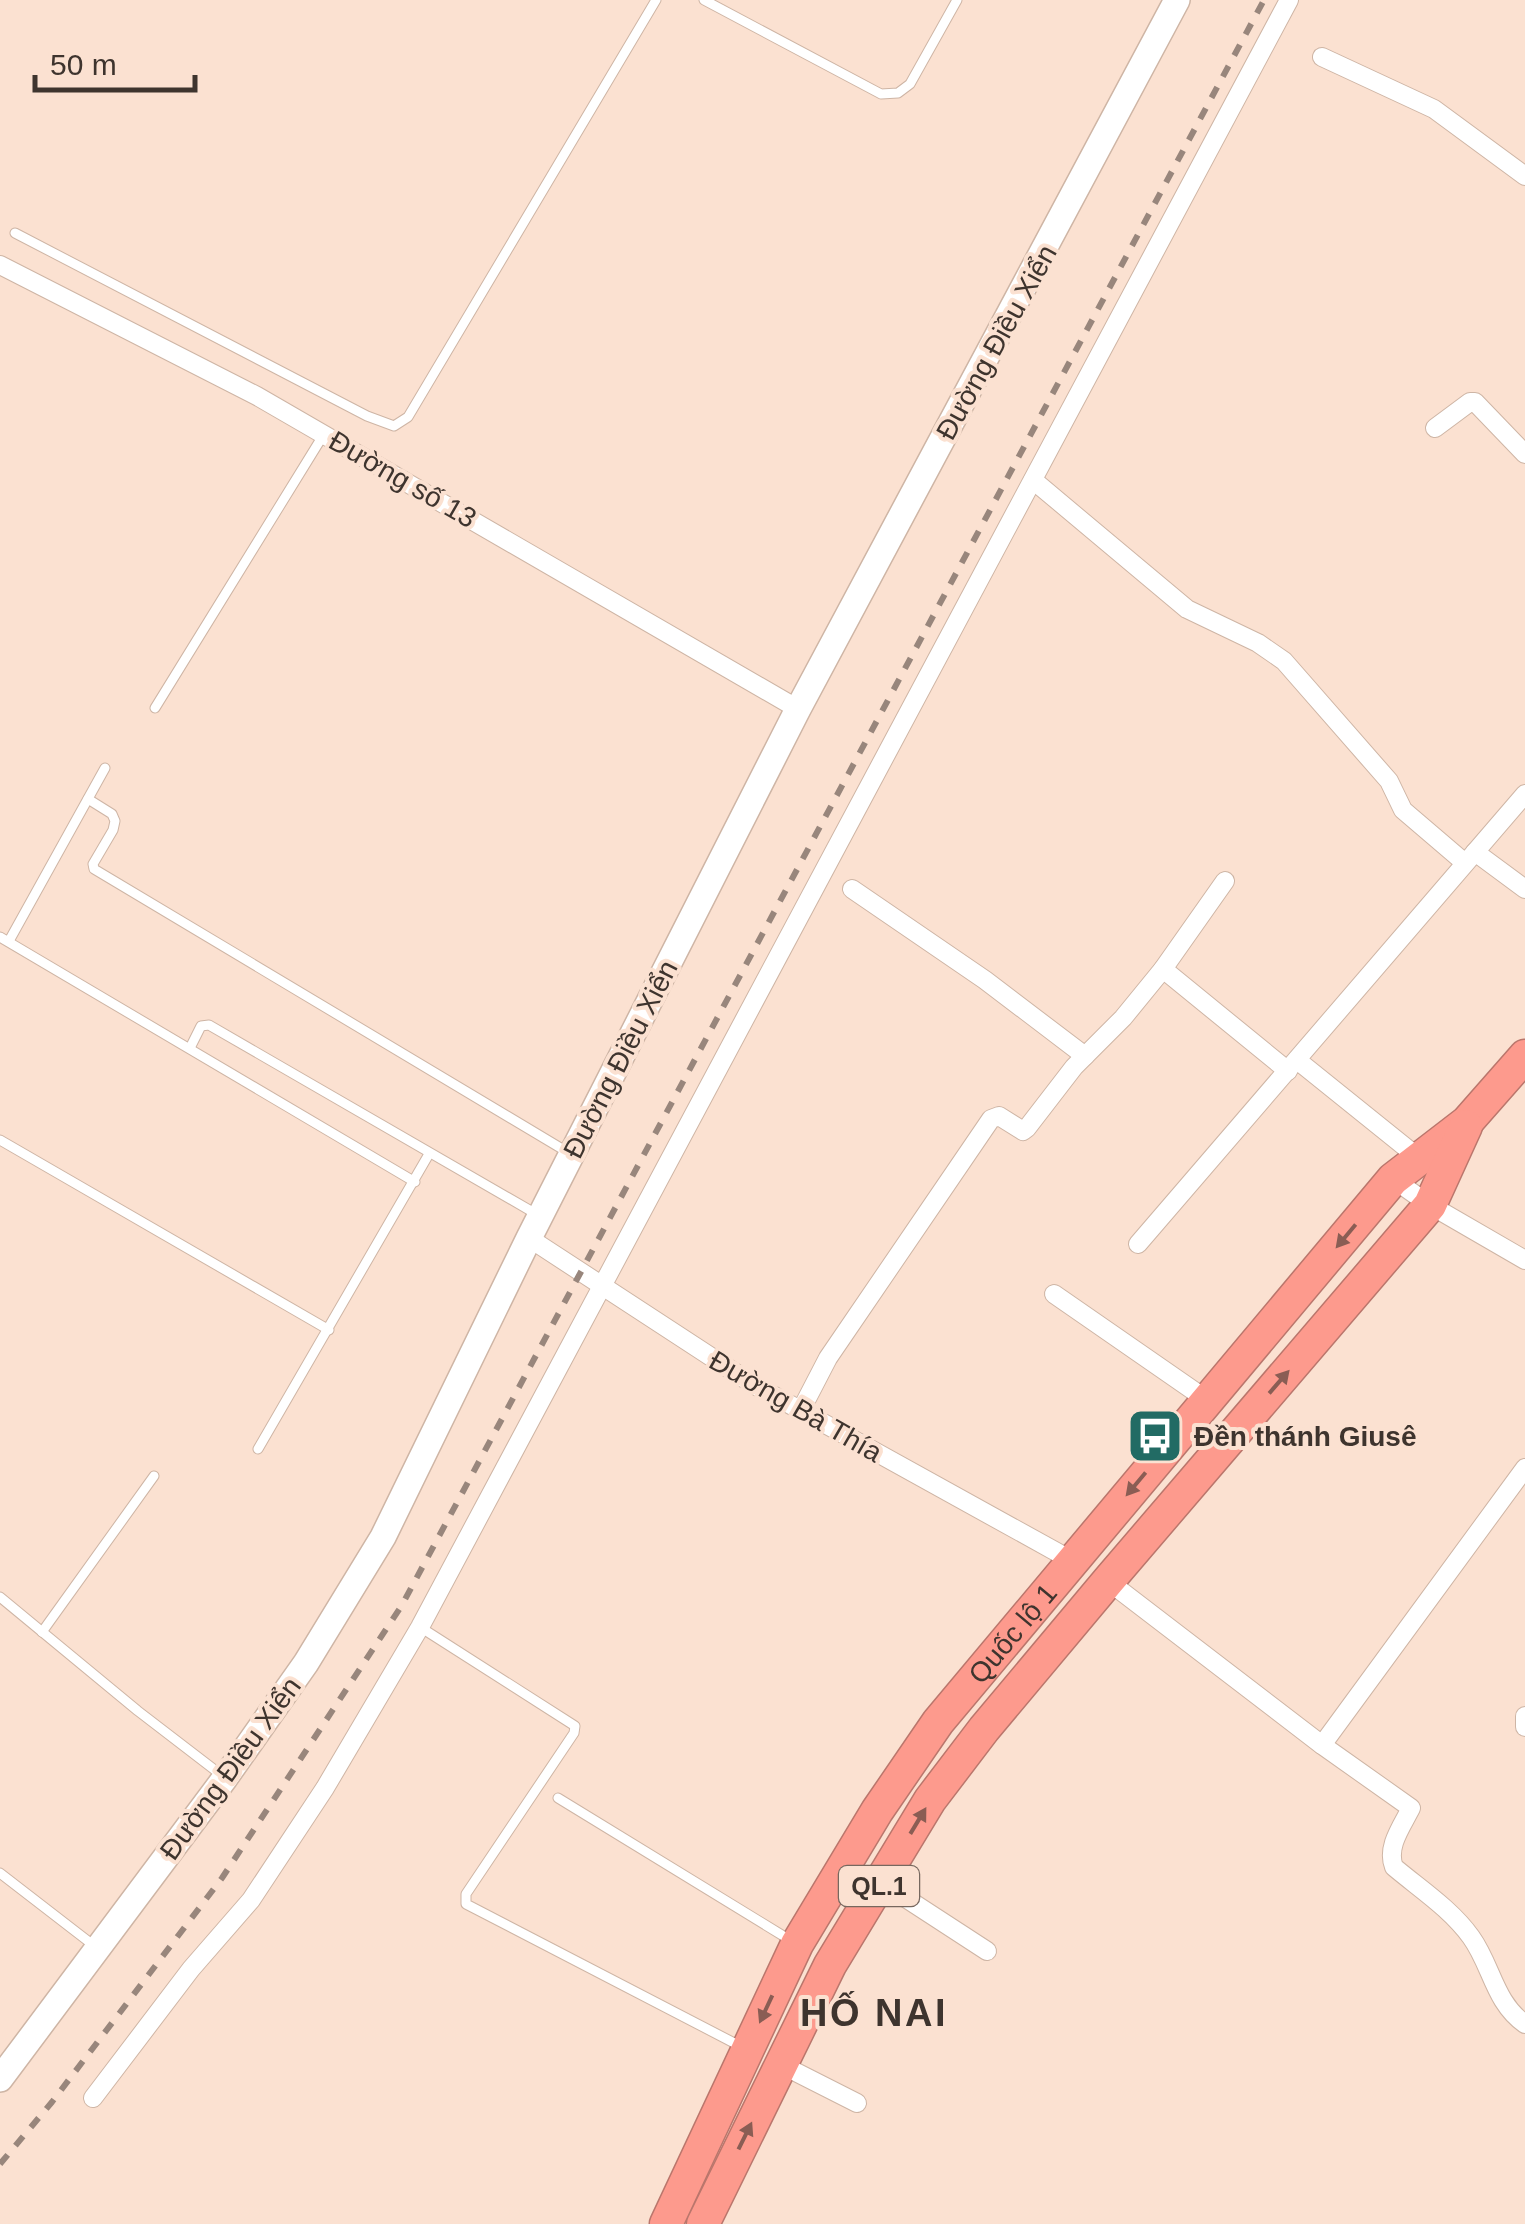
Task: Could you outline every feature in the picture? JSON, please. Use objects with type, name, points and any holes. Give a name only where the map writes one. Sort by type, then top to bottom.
[{"type":"highway","name":"Quốc lộ 1","points":[[703,2224],[830,1966],[930,1800],[1431,1181],[1467,1122],[1525,1056]]},
{"type":"highway","name":"Quốc lộ 1","points":[[666,2224],[797,1944],[877,1811],[938,1722],[1393,1179],[1431,1181]]},
{"type":"highway","points":[[1072,1560],[1108,1581]]},
{"type":"street","name":"Đường Điều Xiển","points":[[0,2078],[306,1664],[383,1537],[535,1227],[798,709],[1177,0]]},
{"type":"street","points":[[92,2098],[191,1969],[251,1900],[325,1788],[420,1627],[1290,0]]},
{"type":"street","points":[[1322,57],[1434,109],[1525,176]]},
{"type":"street","name":"Đường số 13","points":[[0,266],[257,396],[798,709]]},
{"type":"street","points":[[1435,428],[1475,402],[1525,454]]},
{"type":"street","points":[[1033,480],[1187,608],[1258,642],[1284,661],[1389,781],[1403,810],[1470,857],[1525,889]]},
{"type":"street","points":[[1138,1244],[1525,794]]},
{"type":"street","points":[[800,1412],[828,1358],[990,1119],[999,1116],[1023,1131],[1027,1128],[1085,1056],[1164,969],[1225,881]]},
{"type":"street","points":[[852,889],[985,980],[1085,1056]]},
{"type":"street","points":[[1164,969],[1293,1066],[1523,1257]]},
{"type":"street","name":"Đường Bà Thía","points":[[535,1227],[603,1286],[800,1412],[1072,1560]]},
{"type":"street","points":[[1054,1294],[1206,1400]]},
{"type":"street","points":[[1322,1745],[1525,1468]]},
{"type":"street","points":[[1108,1581],[1411,1808],[1393,1845],[1390,1857],[1394,1867],[1460,1923],[1475,1941],[1503,2004],[1525,2024]]},
{"type":"street","points":[[1525,1716],[1525,1727]]},
{"type":"street","points":[[882,1882],[987,1951]]},
{"type":"street","points":[[780,2064],[857,2103]]},
{"type":"lane","points":[[15,233],[367,416],[394,426],[408,418],[656,0]]},
{"type":"lane","points":[[704,0],[882,94],[898,92],[910,84],[956,0]]},
{"type":"lane","points":[[156,708],[324,434]]},
{"type":"lane","points":[[105,768],[4,939],[415,1182]]},
{"type":"lane","points":[[88,799],[116,820],[93,864],[94,870],[572,1155]]},
{"type":"lane","points":[[190,1048],[200,1026],[208,1026],[430,1154],[535,1227]]},
{"type":"lane","points":[[0,1140],[328,1330]]},
{"type":"lane","points":[[258,1449],[430,1154]]},
{"type":"lane","points":[[42,1632],[154,1476]]},
{"type":"lane","points":[[0,1597],[225,1778]]},
{"type":"lane","points":[[420,1627],[575,1726],[466,1894],[466,1904],[748,2049]]},
{"type":"lane","points":[[558,1798],[797,1944]]},
{"type":"lane","points":[[0,1873],[98,1948]]},
{"type":"railway","points":[[0,2164],[52,2102],[222,1878],[402,1605],[1264,0]]},
{"type":"place","name":"Đền thánh Giusê","points":[[1155,1436]]},
{"type":"district","name":"HỐ NAI","points":[[874,2013]]}]
